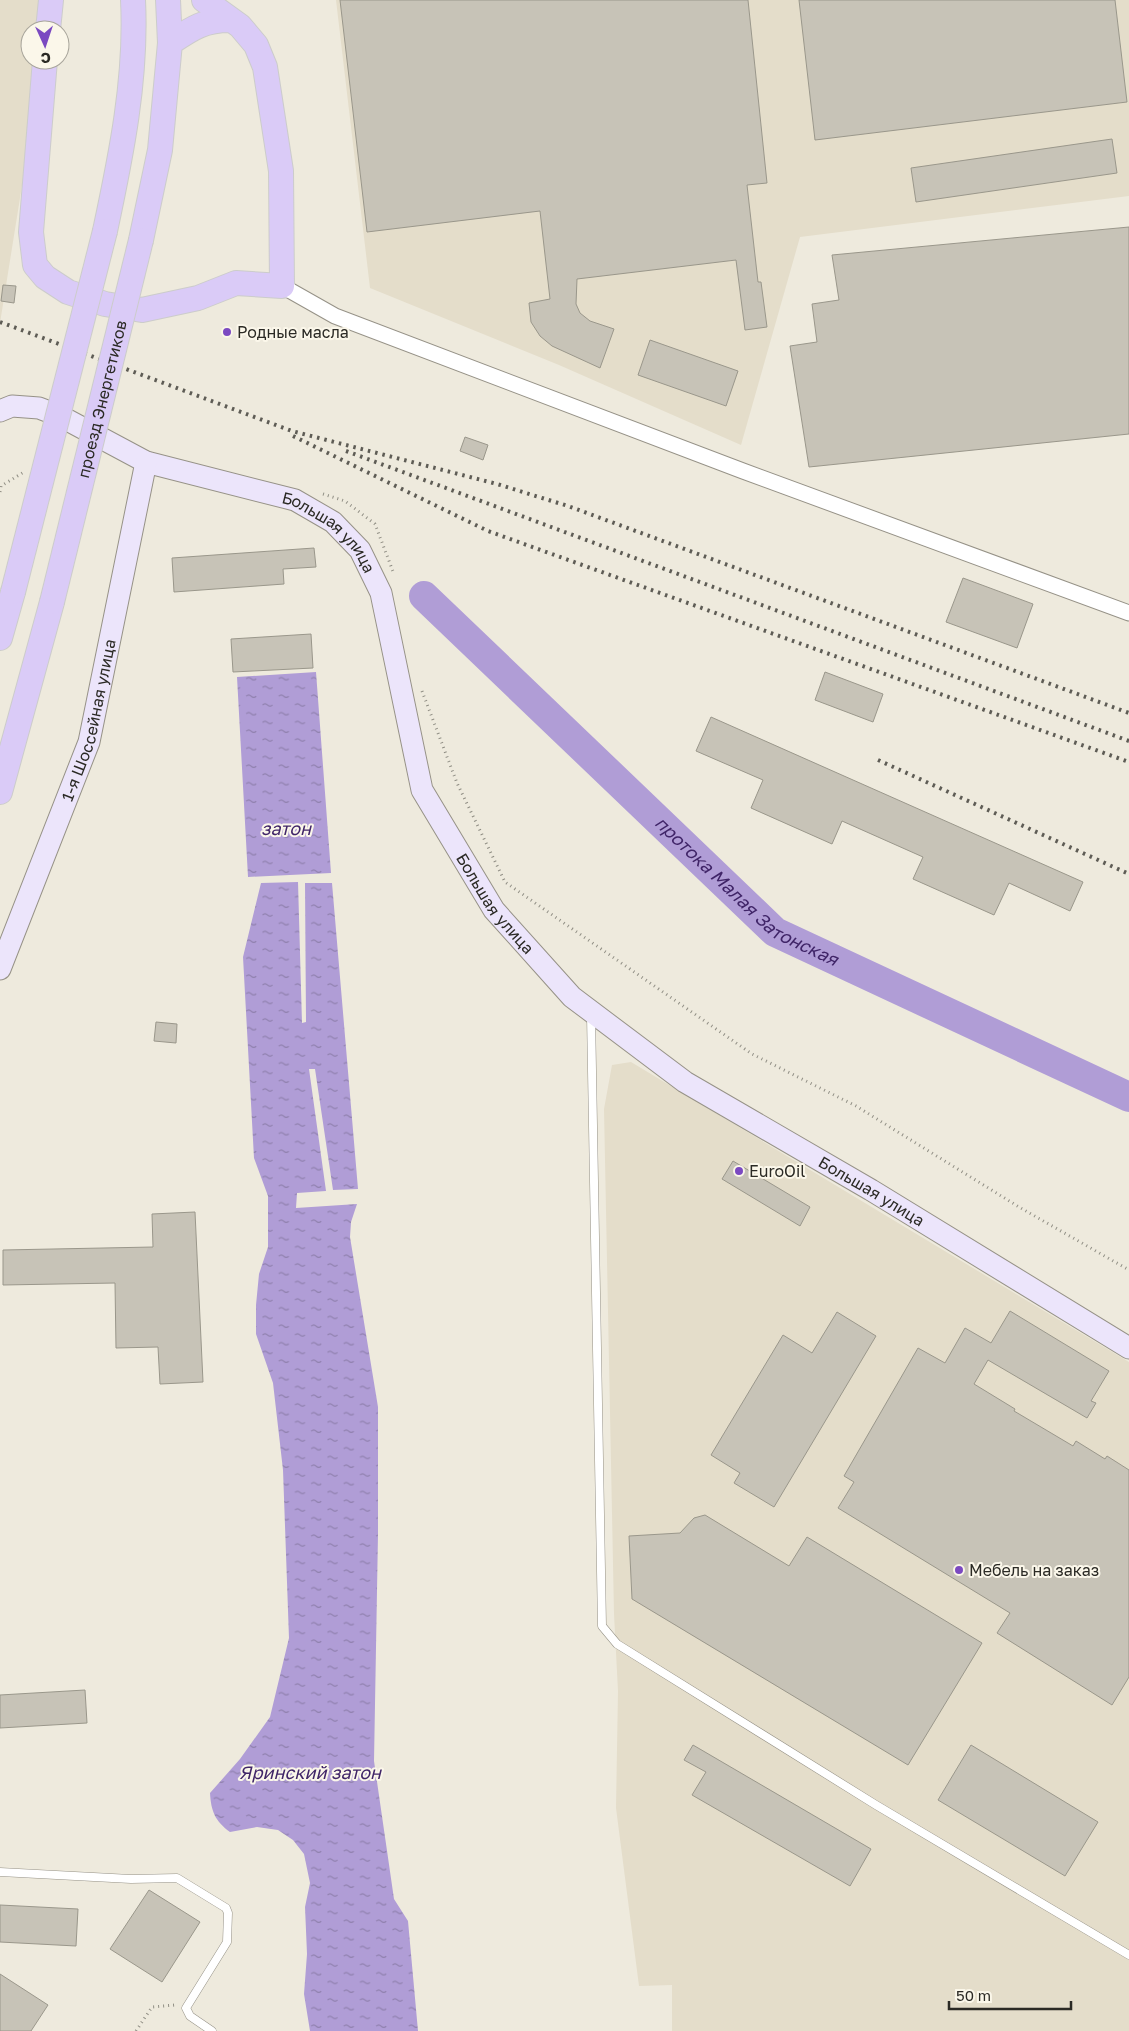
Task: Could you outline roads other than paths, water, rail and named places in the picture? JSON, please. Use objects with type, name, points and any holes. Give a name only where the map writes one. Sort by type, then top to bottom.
[{"type":"main road","points":[[49,20],[51,0]]},
{"type":"main road","points":[[0,638],[105,231],[124,142],[130,81],[133,0]]},
{"type":"main road","name":"проезд Энергетиков","points":[[0,792],[52,602],[141,240],[160,150],[170,44],[168,0]]},
{"type":"main road","points":[[44,70],[31,232],[35,265],[46,277],[68,292],[105,304],[142,310],[198,298],[236,283],[282,286],[281,171],[265,68],[256,45],[240,26],[204,0]]},
{"type":"main road","points":[[170,44],[196,25],[212,20],[230,20]]},
{"type":"main road","name":"Большая улица","points":[[0,411],[12,406],[39,408],[60,416],[146,462],[295,500],[333,522],[360,550],[381,594],[422,790],[494,910],[572,998],[685,1082],[870,1190],[1129,1348]]},
{"type":"main road","name":"1-я Шоссейная улица","points":[[0,969],[89,742],[146,462]]},
{"type":"street","points":[[282,286],[290,293],[335,316],[743,471],[1129,613]]},
{"type":"lane","points":[[591,1012],[602,1626],[617,1644],[876,1805],[1129,1955]]},
{"type":"lane","points":[[0,1872],[131,1878],[177,1878],[226,1908],[228,1913],[226,1942],[187,2004],[186,2013],[212,2031]]},
{"type":"water","name":"затон","points":[[316,672],[331,873],[248,877],[237,677]]},
{"type":"water","name":"Яринский затон","points":[[298,882],[302,1023],[306,1022],[305,883],[332,883],[358,1189],[333,1190],[315,1069],[309,1069],[326,1191],[297,1193],[296,1208],[357,1204],[351,1222],[350,1237],[378,1407],[374,1761],[394,1899],[408,1921],[418,2031],[310,2031],[304,1994],[307,1954],[305,1907],[310,1883],[304,1854],[293,1840],[278,1830],[257,1827],[230,1832],[217,1820],[210,1793],[240,1759],[270,1717],[289,1638],[283,1470],[273,1383],[256,1334],[259,1274],[268,1247],[268,1196],[254,1158],[243,957],[261,883]]},
{"type":"waterway","name":"протока Малая Затонская","points":[[424,596],[775,932],[1129,1097]]},
{"type":"railway","points":[[0,322],[292,431],[497,484],[568,506],[1129,713]]},
{"type":"railway","points":[[293,436],[488,531],[1129,762]]},
{"type":"railway","points":[[346,451],[1129,741]]},
{"type":"railway","points":[[878,760],[1129,874]]},
{"type":"place","name":"Родные масла","points":[[227,332]]},
{"type":"place","name":"EuroOil","points":[[739,1171]]},
{"type":"place","name":"Мебель на заказ","points":[[959,1570]]}]
